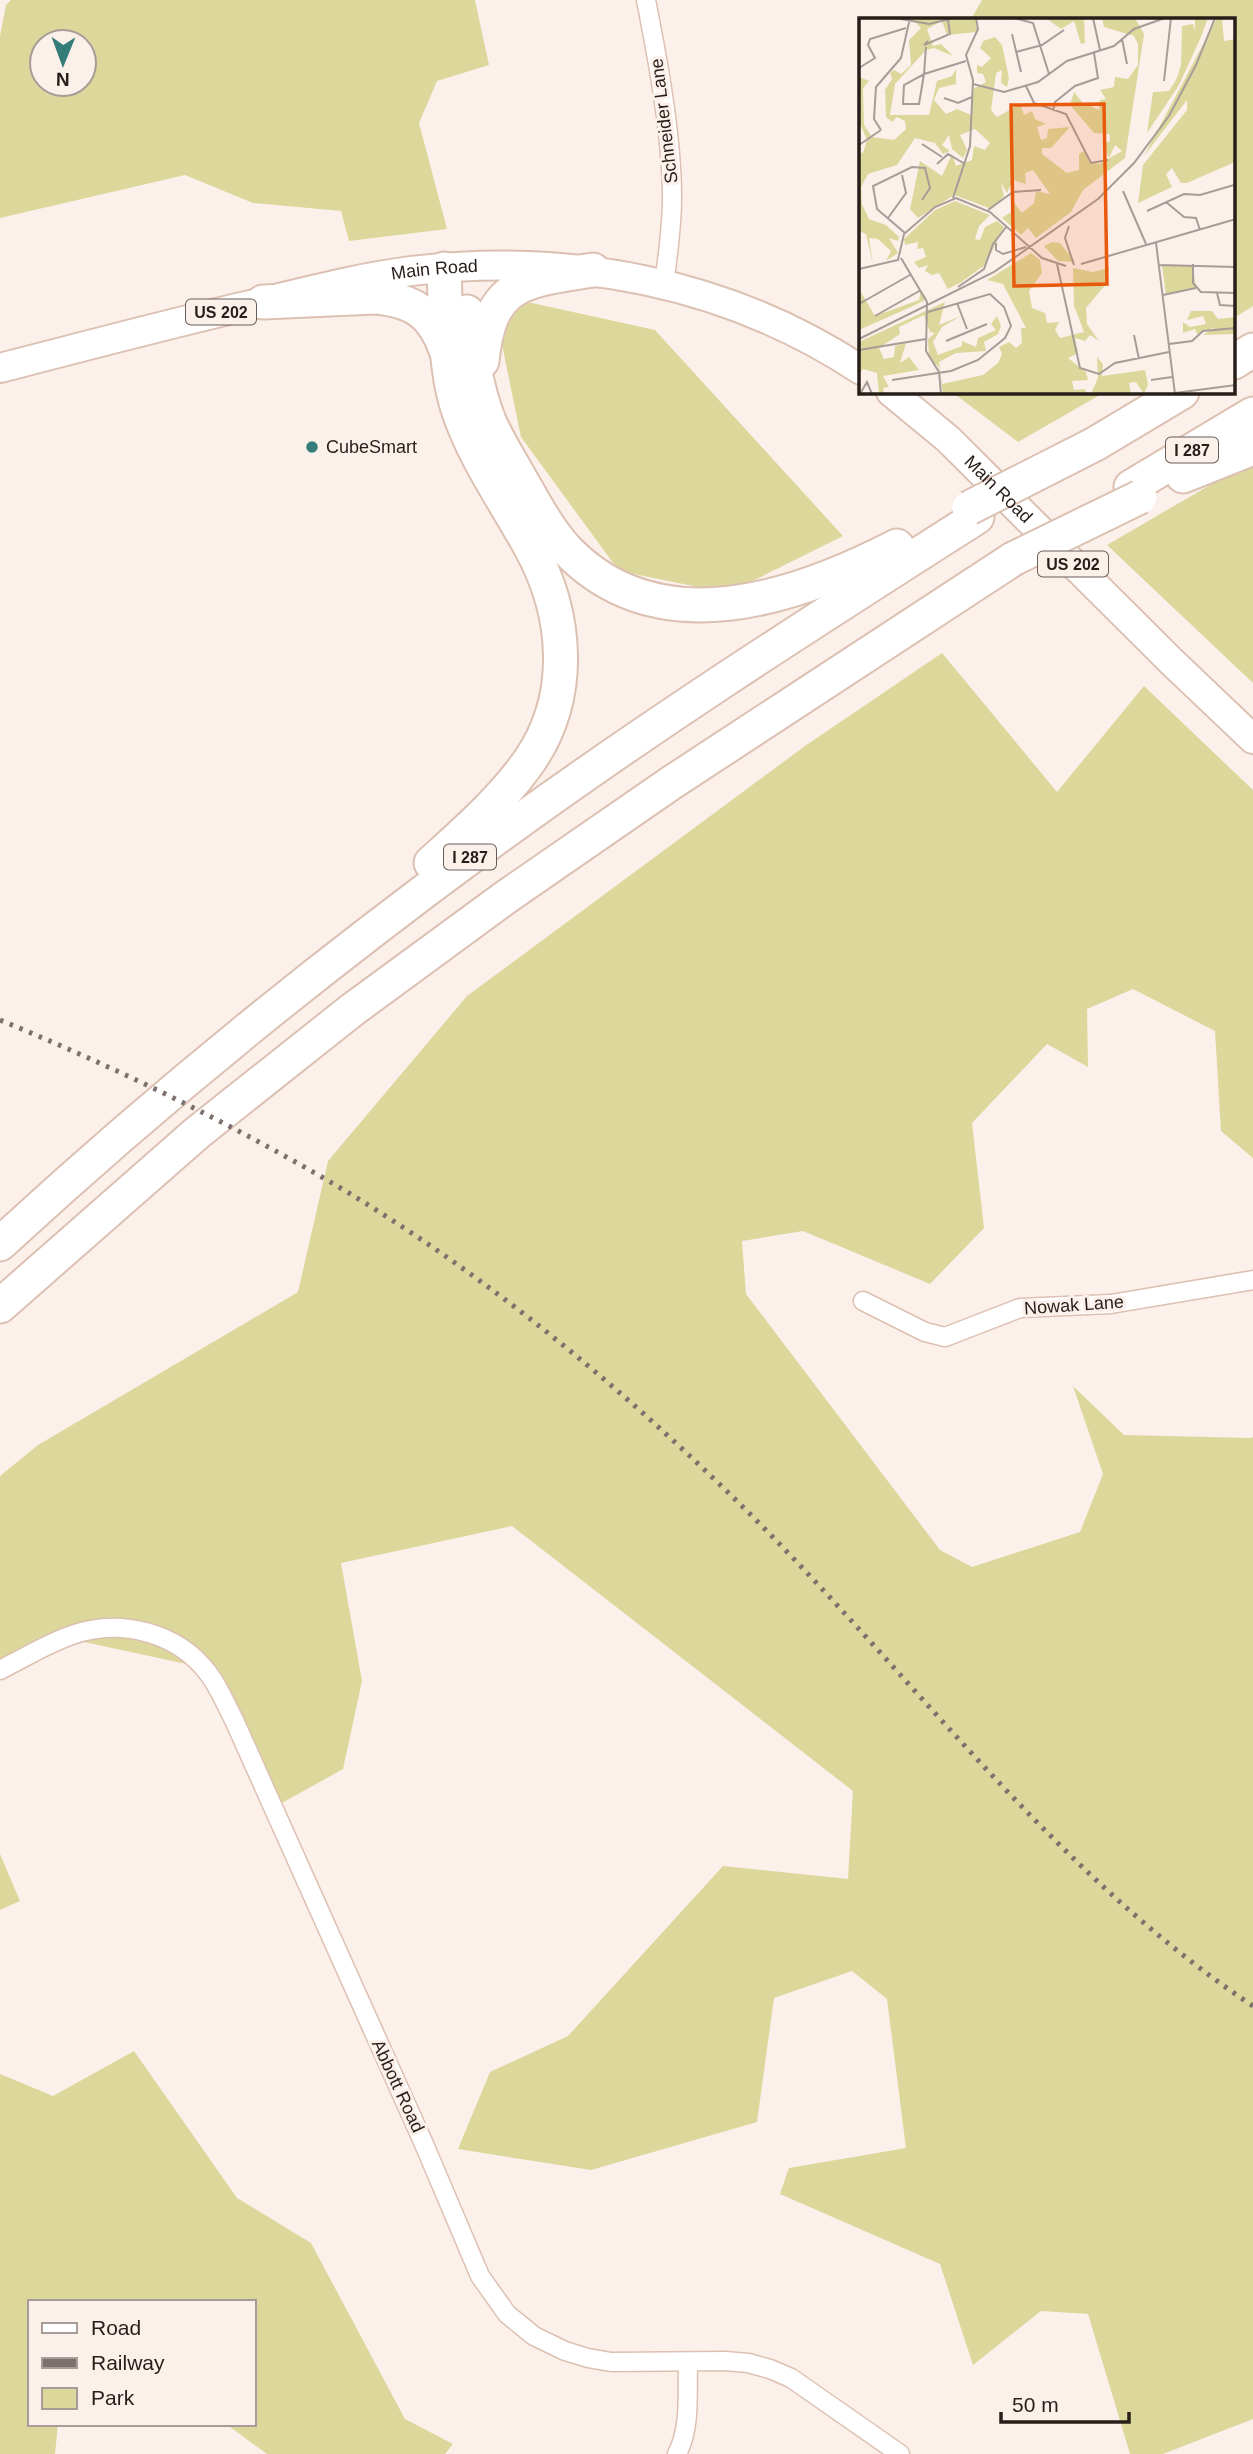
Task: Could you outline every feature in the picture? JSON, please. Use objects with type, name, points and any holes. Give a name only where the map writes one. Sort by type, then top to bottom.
[{"type":"highway","points":[[449,359],[454,268]]},
{"type":"highway","points":[[454,268],[481,398],[501,445],[552,533],[567,550],[604,578],[626,589],[663,601],[699,606],[750,600],[800,588],[856,566],[973,513],[1179,394]]},
{"type":"highway","points":[[481,398],[482,359],[488,324],[504,297],[517,287],[532,281],[593,270]]},
{"type":"highway","points":[[243,1034],[497,800],[531,759],[550,720],[560,678],[561,656],[552,590],[465,427],[457,405],[449,359],[429,318],[418,308],[405,302],[375,297],[263,302]]},
{"type":"highway","points":[[1236,361],[1253,350]]},
{"type":"highway","name":"I 287","points":[[1136,492],[1253,414]]},
{"type":"highway","points":[[0,1306],[197,1133],[363,1002],[495,905],[671,783],[1013,559],[1136,492],[1253,448]]},
{"type":"highway","name":"I 287","points":[[0,1244],[243,1034],[397,912],[556,795],[973,513]]},
{"type":"main road","name":"Main Road","points":[[0,368],[263,302],[382,276],[454,268],[531,265],[593,270],[664,284],[753,313],[836,354],[859,369]]},
{"type":"main road","name":"Main Road","points":[[893,394],[948,439],[1129,620],[1253,739]]},
{"type":"street","name":"Schneider Lane","points":[[646,0],[671,163],[670,235],[664,284]]},
{"type":"street","name":"Nowak Lane","points":[[863,1301],[925,1332],[944,1336],[1020,1308],[1111,1304],[1253,1280]]},
{"type":"street","name":"Abbott Road","points":[[0,1670],[69,1636],[115,1627],[160,1637],[181,1648],[199,1663],[213,1681],[234,1720],[486,2286],[507,2314],[524,2330],[565,2351],[611,2362],[748,2363],[770,2369],[791,2378],[900,2454]]},
{"type":"street","points":[[677,2454],[684,2436],[687,2413],[688,2363]]},
{"type":"green space","points":[[11,0],[475,0],[489,65],[437,81],[419,123],[447,229],[349,241],[341,211],[253,203],[185,175],[0,218],[0,36],[6,5]]},
{"type":"green space","points":[[982,0],[1253,0],[1253,306],[1236,317],[1236,18],[972,18]]},
{"type":"green space","points":[[532,303],[655,330],[843,536],[728,593],[619,571],[521,437],[502,345],[424,308]]},
{"type":"green space","points":[[955,394],[1102,394],[1018,442]]},
{"type":"green space","points":[[1253,460],[1253,683],[1107,545]]},
{"type":"green space","points":[[942,653],[1057,792],[1144,686],[1253,790],[1253,1158],[1221,1131],[1215,1031],[1133,989],[1087,1009],[1088,1067],[1047,1044],[972,1123],[984,1228],[930,1284],[803,1231],[742,1241],[746,1294],[940,1550],[972,1567],[1080,1532],[1103,1474],[1073,1386],[1124,1435],[1253,1436],[1253,2419],[1163,2454],[1130,2454],[1088,2314],[1041,2311],[973,2365],[940,2264],[780,2194],[789,2168],[906,2148],[887,1999],[852,1971],[774,1998],[757,2122],[591,2170],[458,2149],[490,2072],[568,2036],[723,1866],[848,1879],[853,1791],[512,1526],[341,1563],[362,1681],[343,1769],[273,1808],[205,1668],[70,1639],[0,1664],[0,1476],[38,1445],[298,1292],[328,1161],[467,996],[805,746]]},
{"type":"green space","points":[[0,1854],[20,1901],[0,1910]]},
{"type":"green space","points":[[134,2051],[237,2198],[311,2243],[405,2419],[453,2444],[445,2454],[267,2454],[229,2426],[256,2426],[256,2300],[28,2300],[28,2426],[58,2426],[55,2454],[0,2454],[0,2074],[53,2096]]},
{"type":"railway","points":[[0,1020],[166,1094],[327,1180],[385,1216],[498,1294],[606,1381],[757,1521],[1053,1839],[1182,1955],[1253,2006]]},
{"type":"place","name":"CubeSmart","points":[[312,447]]}]
